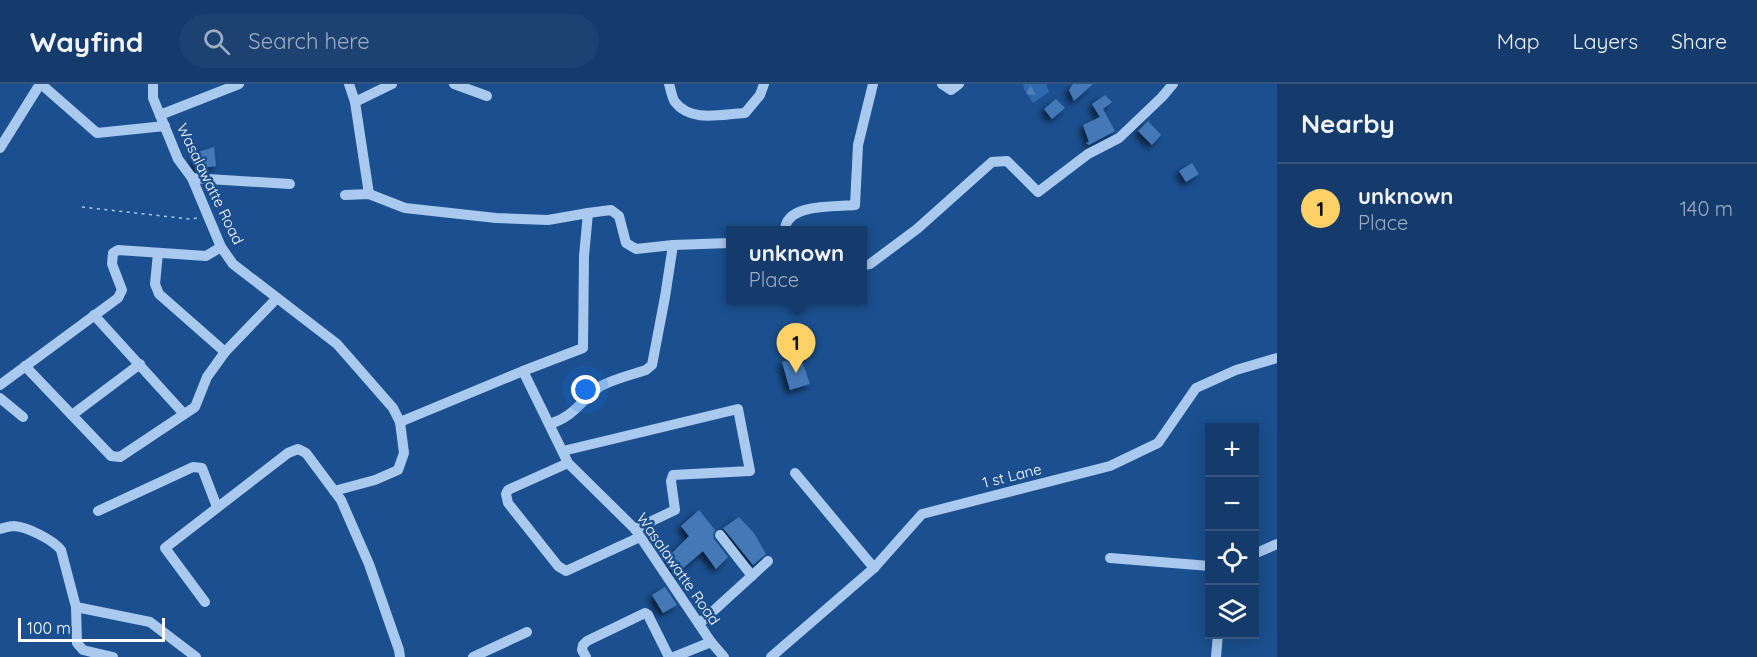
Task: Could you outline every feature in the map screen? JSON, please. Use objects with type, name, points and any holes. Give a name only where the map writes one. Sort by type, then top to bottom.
[{"type":"street","points":[[0,148],[40,84],[97,133],[163,121],[239,84]]},
{"type":"street","name":"Wasalawatte Road","points":[[153,84],[153,98],[178,159],[192,178],[221,247],[233,264],[337,344],[393,408],[400,422]]},
{"type":"street","points":[[349,84],[355,102],[369,194]]},
{"type":"street","points":[[355,102],[392,84]]},
{"type":"street","points":[[454,84],[487,96]]},
{"type":"street","points":[[669,84],[674,101],[686,111],[701,116],[745,113],[760,95],[764,84]]},
{"type":"street","points":[[786,226],[792,215],[805,209],[855,205],[858,146],[873,84]]},
{"type":"street","points":[[942,84],[951,90],[959,84]]},
{"type":"street","points":[[867,265],[917,229],[992,162],[1007,161],[1038,192],[1088,154],[1119,138],[1173,84]]},
{"type":"street","points":[[192,178],[290,184]]},
{"type":"street","points":[[345,195],[369,194],[405,208],[496,218],[548,220],[611,210],[619,216],[626,243],[636,249],[726,243]]},
{"type":"street","points":[[334,491],[375,480],[398,470],[404,453],[400,422],[583,348],[584,256],[588,213]]},
{"type":"street","points":[[549,424],[563,420],[599,387],[646,370],[652,365],[673,245]]},
{"type":"street","points":[[0,385],[118,298],[122,290],[112,264],[113,253],[118,250],[206,256],[221,247]]},
{"type":"street","points":[[158,253],[155,284],[159,294],[225,352]]},
{"type":"street","points":[[25,366],[111,456],[120,457],[195,407],[207,377],[225,352],[277,298]]},
{"type":"street","points":[[94,315],[184,414]]},
{"type":"street","name":"1 st Lane","points":[[771,657],[874,568],[922,514],[1110,466],[1158,443],[1196,387],[1236,370],[1277,358]]},
{"type":"street","points":[[72,415],[140,364]]},
{"type":"street","name":"Wasalawatte Road","points":[[523,371],[568,463],[638,533],[711,642],[724,657]]},
{"type":"street","points":[[0,398],[23,417]]},
{"type":"street","points":[[563,451],[738,409],[750,471],[673,475],[671,481],[675,510],[638,533],[566,571],[558,566],[508,503],[506,494],[508,490],[568,463]]},
{"type":"street","points":[[205,602],[165,548],[288,453],[298,449],[306,453],[341,500],[369,564],[400,657]]},
{"type":"street","points":[[98,512],[193,467],[202,468],[217,507]]},
{"type":"street","points":[[795,473],[874,568]]},
{"type":"street","points":[[0,529],[14,526],[31,531],[55,543],[61,550],[76,607],[77,643],[83,650],[113,657]]},
{"type":"street","points":[[720,535],[752,576]]},
{"type":"street","points":[[1259,552],[1277,544]]},
{"type":"street","points":[[1110,558],[1205,566]]},
{"type":"street","points":[[699,624],[768,561]]},
{"type":"street","points":[[76,607],[150,622],[196,657]]},
{"type":"street","points":[[586,657],[582,650],[587,641],[645,614],[648,615],[669,657]]},
{"type":"street","points":[[474,657],[527,632]]},
{"type":"street","points":[[1216,657],[1218,639]]},
{"type":"street","points":[[674,657],[711,642]]},
{"type":"path","points":[[82,207],[189,219],[208,216]]},
{"type":"green space","points":[[1023,84],[1046,84],[1049,92],[1033,103]]},
{"type":"building","points":[[1073,84],[1093,84],[1074,101],[1069,90]]},
{"type":"building","points":[[1105,95],[1112,102],[1103,109],[1115,131],[1089,145],[1086,143],[1089,142],[1083,125],[1100,117],[1092,104]]},
{"type":"building","points":[[1056,99],[1065,108],[1052,119],[1044,109]]},
{"type":"building","points":[[1148,121],[1161,135],[1152,145],[1138,131]]},
{"type":"building","points":[[214,147],[216,166],[195,169],[195,153]]},
{"type":"building","points":[[1192,163],[1199,174],[1186,182],[1179,171]]},
{"type":"building","points":[[800,356],[810,384],[790,390],[782,362]]},
{"type":"building","points":[[699,510],[715,530],[714,539],[728,557],[716,569],[703,551],[675,575],[665,560],[689,536],[681,526]]},
{"type":"building","points":[[739,517],[754,533],[766,554],[753,565],[723,528]]},
{"type":"building","points":[[665,587],[677,605],[663,613],[652,595]]},
{"type":"place","name":"unknown","points":[[796,373]]}]
